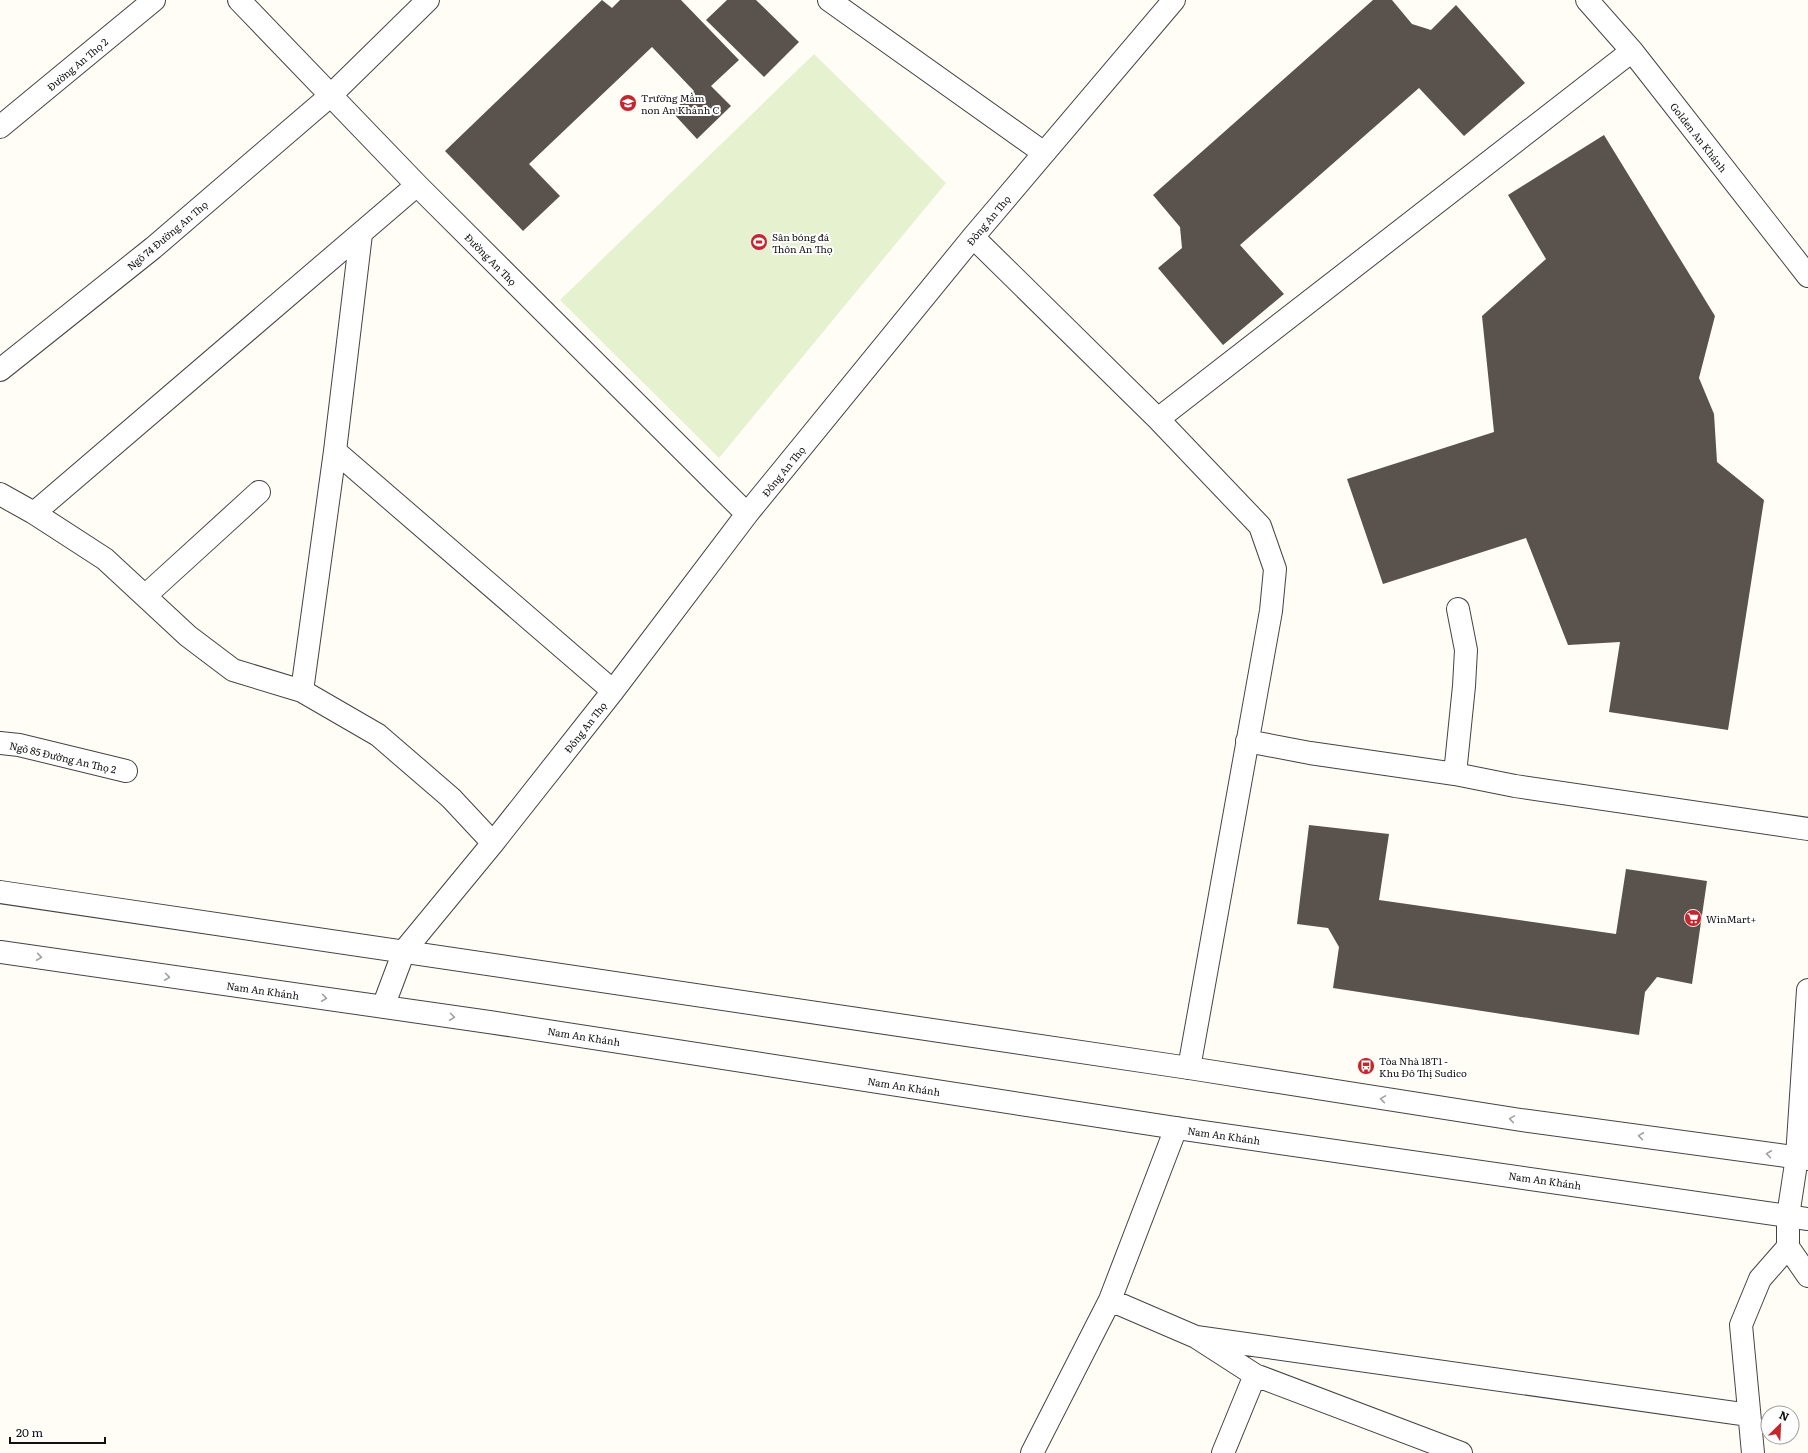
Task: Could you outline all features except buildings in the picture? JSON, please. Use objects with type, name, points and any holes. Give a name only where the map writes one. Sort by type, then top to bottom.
[{"type":"street","name":"Đường An Thọ 2","points":[[0,127],[154,0]]},
{"type":"street","name":"Đường An Thọ","points":[[239,0],[417,185],[747,514]]},
{"type":"street","name":"Ngõ 74 Đường An Thọ","points":[[0,370],[153,248],[330,96],[428,0]]},
{"type":"street","points":[[829,0],[1044,153]]},
{"type":"street","name":"Đông An Thọ","points":[[383,1007],[404,951],[493,843],[612,691],[747,514],[973,236],[1174,0]]},
{"type":"street","name":"Golden An Khánh","points":[[1587,0],[1632,51],[1808,276]]},
{"type":"street","points":[[1158,418],[1632,51]]},
{"type":"street","points":[[34,513],[417,185]]},
{"type":"street","points":[[302,691],[336,451],[360,234]]},
{"type":"street","points":[[973,236],[1158,418],[1260,526],[1275,569],[1272,611],[1247,741],[1189,1068]]},
{"type":"street","points":[[336,451],[612,691]]},
{"type":"street","points":[[145,596],[259,492]]},
{"type":"street","points":[[0,494],[34,513],[105,559],[188,636],[233,670],[302,691],[378,735],[451,798],[493,843]]},
{"type":"street","points":[[1455,774],[1466,650],[1458,609]]},
{"type":"street","points":[[1247,741],[1310,753],[1455,774],[1515,786],[1808,829]]},
{"type":"street","name":"Ngõ 85 Đường An Thọ 2","points":[[0,743],[19,745],[126,771]]},
{"type":"street","points":[[0,892],[1189,1068],[1521,1120],[1802,1158]]},
{"type":"street","name":"Nam An Khánh","points":[[0,952],[383,1007],[1176,1128],[1798,1217]]},
{"type":"street","points":[[1753,1453],[1741,1325],[1760,1279],[1788,1247],[1798,1217],[1802,1158],[1808,990]]},
{"type":"street","points":[[1032,1453],[1110,1300],[1176,1128]]},
{"type":"street","points":[[1788,1247],[1808,1276]]},
{"type":"street","points":[[1110,1300],[1196,1337],[1255,1375],[1461,1453]]},
{"type":"street","points":[[1196,1337],[1749,1415]]},
{"type":"street","points":[[1224,1453],[1255,1375]]},
{"type":"green space","name":"Sân bóng đá Thôn An Thọ","points":[[814,54],[946,183],[719,458],[560,300]]},
{"type":"place","name":"Trường Mầm non An Khánh C","points":[[628,103]]},
{"type":"place","name":"Sân bóng đá Thôn An Thọ","points":[[759,242]]},
{"type":"place","name":"WinMart+","points":[[1693,918]]},
{"type":"place","name":"Tòa Nhà 18T1 - Khu Đô Thị Sudico","points":[[1366,1066]]}]
